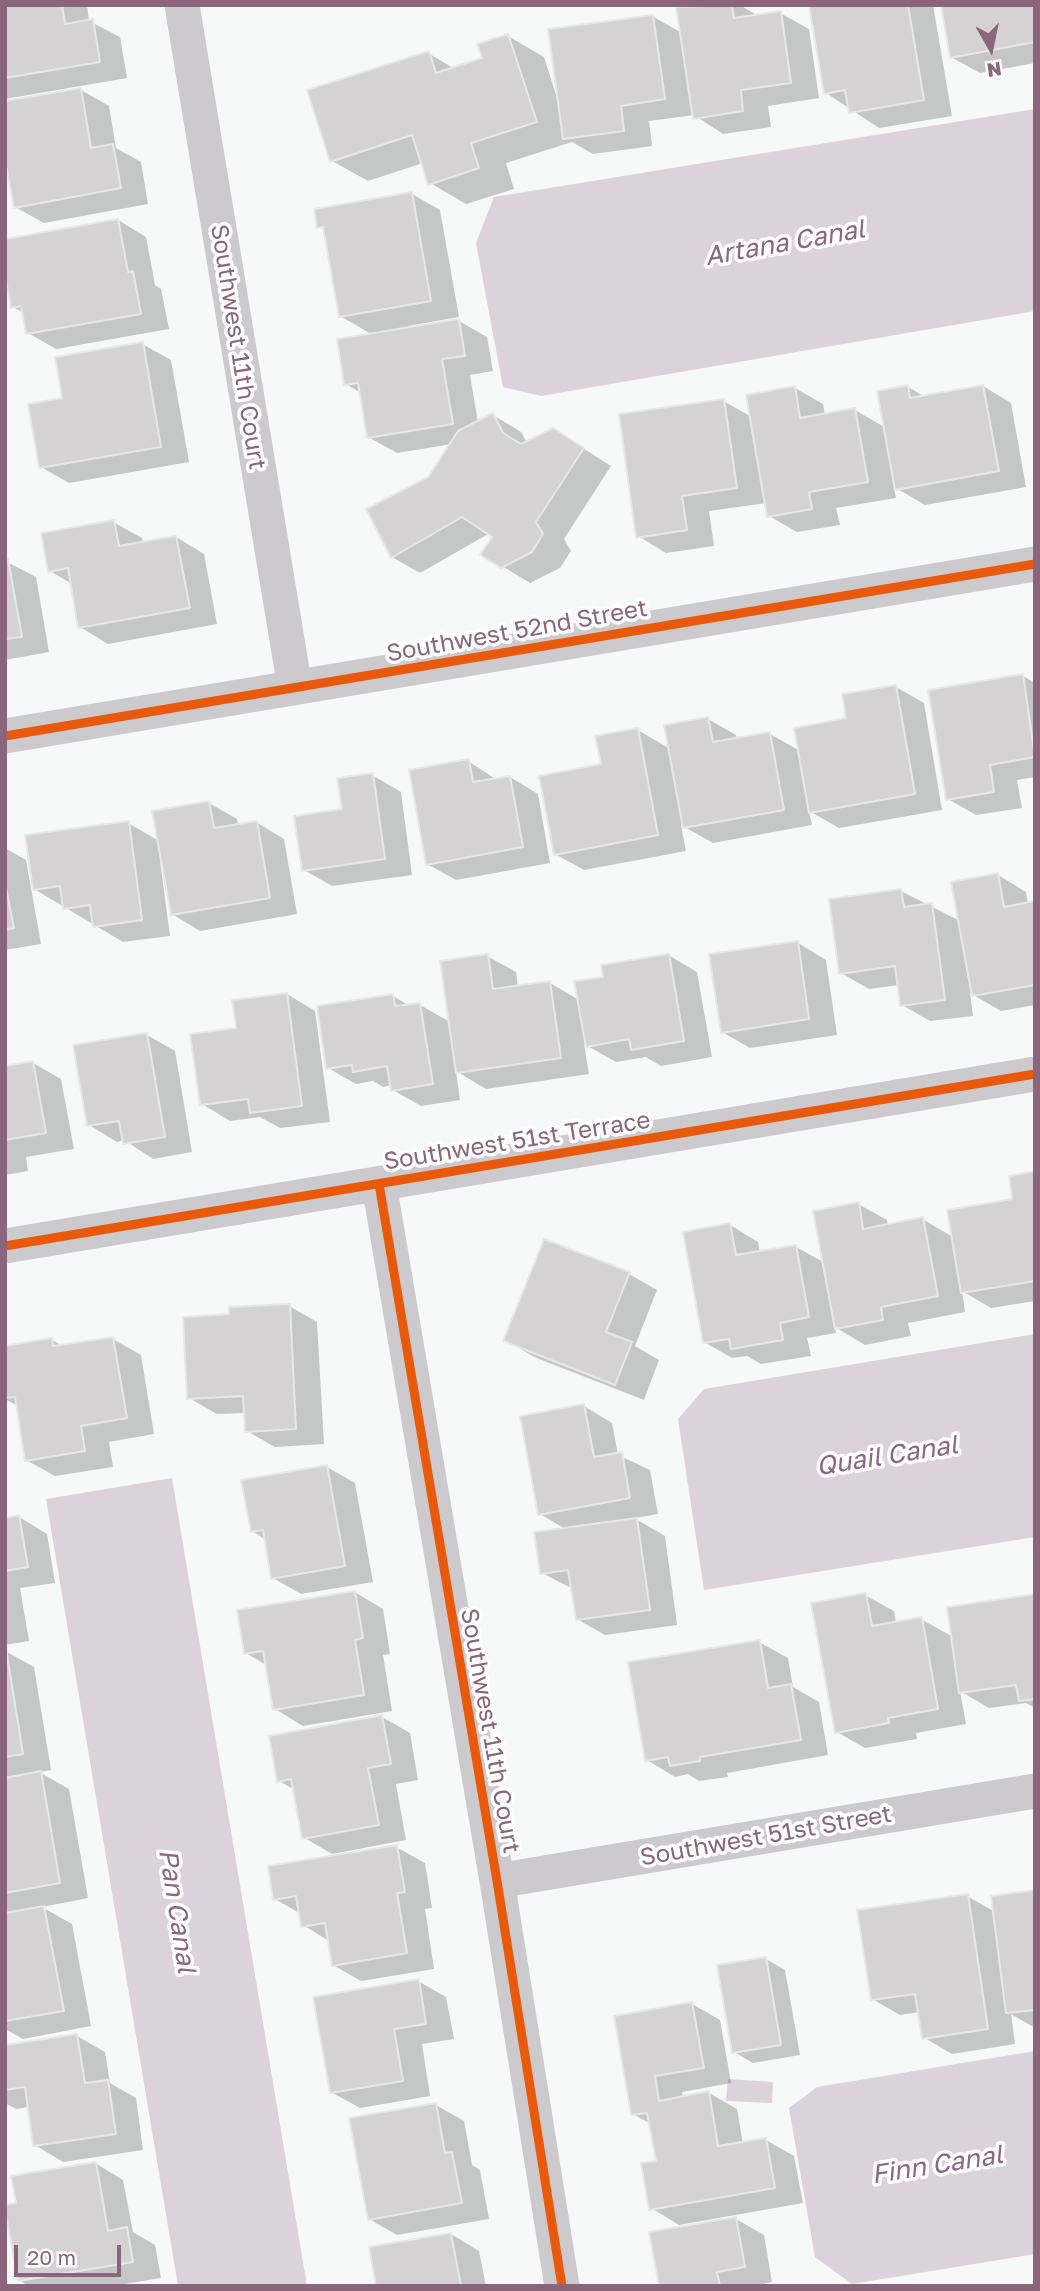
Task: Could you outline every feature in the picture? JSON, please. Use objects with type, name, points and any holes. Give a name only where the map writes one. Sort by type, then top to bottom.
[{"type":"street","name":"Southwest 11th Court","points":[[182,5],[295,688]]},
{"type":"street","name":"Southwest 52nd Street","points":[[5,736],[1035,564]]},
{"type":"street","name":"Southwest 51st Terrace","points":[[5,1245],[1035,1074]]},
{"type":"street","name":"Southwest 11th Court","points":[[379,1184],[444,1584],[497,1881],[562,2286]]},
{"type":"street","name":"Southwest 51st Street","points":[[497,1881],[1035,1791]]},
{"type":"water","name":"Artana Canal","points":[[1035,109],[1035,311],[541,396],[503,387],[476,243],[494,197]]},
{"type":"water","name":"Quail Canal","points":[[1035,1334],[1035,1537],[704,1590],[678,1419],[704,1389]]},
{"type":"water","name":"Pan Canal","points":[[172,1478],[307,2286],[178,2286],[46,1499]]},
{"type":"water","name":"Finn Canal","points":[[1035,2051],[1035,2254],[852,2284],[815,2257],[789,2108],[817,2087]]},
{"type":"water","points":[[728,2079],[773,2082],[772,2103],[726,2101]]},
{"type":"building","points":[[5,5],[62,5],[65,24],[93,19],[100,62],[5,78]]},
{"type":"building","points":[[732,5],[734,18],[781,11],[791,83],[741,90],[743,111],[693,119],[676,7]]},
{"type":"building","points":[[809,5],[908,5],[924,100],[849,113],[845,90],[824,94]]},
{"type":"building","points":[[941,5],[1035,5],[1035,42],[950,58]]},
{"type":"building","points":[[653,15],[665,99],[621,106],[624,131],[563,139],[548,29]]},
{"type":"building","points":[[508,34],[537,122],[471,143],[479,168],[428,185],[412,135],[330,162],[307,90],[429,51],[436,73],[482,58],[477,44]]},
{"type":"building","points":[[81,88],[91,148],[113,144],[121,188],[14,208],[5,160],[5,101]]},
{"type":"building","points":[[412,192],[431,301],[339,317],[323,227],[317,228],[314,209]]},
{"type":"building","points":[[118,219],[128,272],[133,271],[141,314],[26,334],[21,306],[11,308],[5,274],[5,239]]},
{"type":"building","points":[[459,319],[465,356],[442,359],[453,424],[367,438],[358,383],[344,385],[337,339]]},
{"type":"building","points":[[143,342],[161,447],[39,468],[28,404],[62,398],[55,357]]},
{"type":"building","points":[[908,385],[910,398],[983,385],[999,471],[895,490],[877,391]]},
{"type":"building","points":[[795,386],[800,418],[855,408],[868,482],[809,492],[812,509],[767,517],[746,395]]},
{"type":"building","points":[[724,399],[737,488],[682,496],[687,530],[636,538],[619,414]]},
{"type":"building","points":[[493,413],[503,433],[521,444],[553,428],[584,448],[536,522],[543,534],[532,552],[501,568],[480,555],[492,537],[462,517],[391,558],[366,509],[428,477],[458,431]]},
{"type":"building","points":[[114,520],[119,546],[176,536],[190,608],[78,628],[68,568],[48,572],[41,533]]},
{"type":"building","points":[[5,559],[8,559],[22,637],[5,639]]},
{"type":"building","points":[[1023,674],[1035,757],[990,765],[994,792],[946,800],[928,690]]},
{"type":"building","points":[[896,685],[915,794],[809,813],[794,728],[846,718],[842,694]]},
{"type":"building","points":[[708,717],[713,742],[770,732],[784,810],[683,828],[664,725]]},
{"type":"building","points":[[638,728],[658,835],[554,855],[539,776],[601,764],[595,736]]},
{"type":"building","points":[[469,759],[473,782],[510,776],[523,847],[426,865],[409,770]]},
{"type":"building","points":[[373,773],[385,859],[302,871],[294,816],[342,809],[337,778]]},
{"type":"building","points":[[209,801],[214,828],[257,821],[270,898],[171,915],[152,811]]},
{"type":"building","points":[[129,821],[142,920],[93,927],[90,905],[63,909],[60,886],[33,890],[25,835]]},
{"type":"building","points":[[998,873],[1004,907],[1035,901],[1035,985],[972,996],[951,882]]},
{"type":"building","points":[[5,883],[14,928],[5,930]]},
{"type":"building","points":[[901,889],[904,907],[932,903],[945,1000],[900,1006],[895,966],[839,974],[829,899]]},
{"type":"building","points":[[798,941],[809,1019],[721,1033],[709,954]]},
{"type":"building","points":[[488,954],[493,989],[550,981],[561,1058],[456,1073],[440,961]]},
{"type":"building","points":[[669,954],[684,1041],[631,1050],[629,1039],[586,1047],[574,981],[603,977],[601,965]]},
{"type":"building","points":[[287,993],[302,1106],[250,1113],[248,1099],[200,1105],[190,1034],[236,1028],[232,1000]]},
{"type":"building","points":[[393,994],[395,1006],[420,1003],[433,1084],[391,1091],[387,1066],[353,1072],[352,1065],[326,1069],[317,1006]]},
{"type":"building","points":[[147,1033],[165,1137],[123,1144],[119,1121],[87,1126],[73,1045]]},
{"type":"building","points":[[33,1061],[46,1133],[5,1140],[5,1066]]},
{"type":"building","points":[[1035,1171],[1035,1281],[961,1293],[947,1210],[1012,1199],[1009,1176]]},
{"type":"building","points":[[859,1202],[863,1229],[923,1217],[938,1296],[881,1307],[883,1320],[835,1329],[813,1211]]},
{"type":"building","points":[[730,1223],[736,1255],[796,1245],[809,1317],[780,1323],[783,1340],[731,1349],[729,1339],[703,1343],[683,1232]]},
{"type":"building","points":[[544,1239],[630,1272],[606,1332],[632,1342],[615,1385],[503,1341]]},
{"type":"building","points":[[290,1304],[296,1429],[245,1432],[243,1396],[187,1399],[183,1317],[229,1314],[229,1307]]},
{"type":"building","points":[[113,1337],[127,1418],[81,1426],[85,1451],[25,1461],[15,1397],[5,1398],[5,1346],[52,1338],[53,1346]]},
{"type":"building","points":[[584,1404],[594,1457],[622,1452],[630,1498],[538,1515],[520,1416]]},
{"type":"building","points":[[327,1465],[345,1566],[271,1579],[263,1530],[251,1532],[241,1480]]},
{"type":"building","points":[[19,1515],[28,1567],[5,1571],[5,1518]]},
{"type":"building","points":[[637,1518],[650,1610],[576,1620],[568,1570],[540,1574],[534,1532]]},
{"type":"building","points":[[355,1591],[363,1638],[355,1640],[364,1695],[273,1710],[263,1651],[244,1654],[237,1610]]},
{"type":"building","points":[[866,1593],[872,1626],[922,1617],[938,1709],[888,1718],[889,1723],[835,1733],[811,1603]]},
{"type":"building","points":[[1035,1594],[1035,1699],[1019,1701],[1016,1685],[959,1693],[947,1607]]},
{"type":"building","points":[[760,1640],[768,1688],[791,1684],[801,1740],[700,1757],[700,1761],[670,1766],[668,1757],[645,1761],[628,1662]]},
{"type":"building","points":[[5,1649],[23,1754],[5,1757]]},
{"type":"building","points":[[382,1715],[391,1764],[368,1768],[379,1825],[302,1839],[291,1779],[277,1782],[269,1736]]},
{"type":"building","points":[[41,1771],[60,1883],[5,1893],[5,1778]]},
{"type":"building","points":[[397,1845],[405,1892],[397,1893],[407,1953],[332,1966],[325,1923],[301,1927],[296,1896],[273,1900],[268,1866]]},
{"type":"building","points":[[1035,1890],[1035,2010],[1006,2013],[991,1896]]},
{"type":"building","points":[[968,1894],[988,2029],[922,2039],[915,1994],[871,2000],[857,1910]]},
{"type":"building","points":[[44,1906],[64,2011],[5,2021],[5,1913]]},
{"type":"building","points":[[766,1957],[781,2045],[732,2053],[717,1965]]},
{"type":"building","points":[[419,1979],[426,2024],[394,2029],[403,2081],[330,2093],[313,1997]]},
{"type":"building","points":[[692,2002],[704,2068],[655,2076],[659,2101],[709,2091],[718,2146],[766,2138],[775,2188],[649,2210],[641,2163],[656,2161],[647,2113],[631,2115],[614,2016]]},
{"type":"building","points":[[77,2034],[85,2083],[108,2080],[116,2134],[33,2146],[25,2087],[5,2090],[5,2045]]},
{"type":"building","points":[[436,2103],[445,2153],[452,2152],[462,2203],[368,2220],[349,2118]]},
{"type":"building","points":[[96,2162],[108,2231],[127,2227],[133,2262],[18,2281],[5,2209],[5,2205],[16,2203],[11,2176]]},
{"type":"building","points":[[736,2217],[745,2267],[717,2272],[720,2286],[659,2286],[649,2232]]},
{"type":"building","points":[[451,2233],[461,2286],[376,2286],[369,2247]]},
{"type":"cycle path","points":[[5,736],[1035,564]]},
{"type":"cycle path","points":[[5,1246],[1035,1074]]},
{"type":"cycle path","points":[[379,1184],[497,1881],[562,2286]]}]
